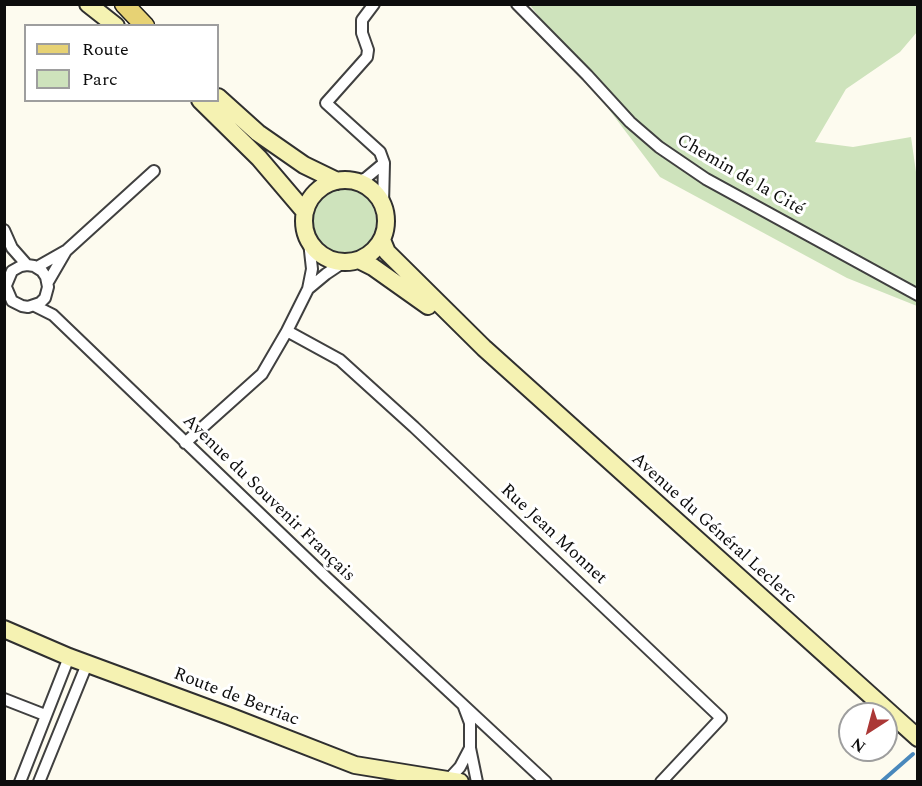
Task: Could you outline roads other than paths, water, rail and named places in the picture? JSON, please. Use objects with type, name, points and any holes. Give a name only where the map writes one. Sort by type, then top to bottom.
[{"type":"main road","points":[[90,4],[114,24]]},
{"type":"main road","points":[[114,4],[135,24]]},
{"type":"main road","points":[[124,4],[143,24]]},
{"type":"main road","points":[[219,98],[258,133],[304,165],[337,181],[358,182],[373,191],[383,205],[385,214],[385,230],[382,240],[369,255],[352,261],[326,258],[309,242],[304,224],[305,212],[314,193],[337,181]]},
{"type":"main road","points":[[202,102],[259,158],[305,212]]},
{"type":"main road","name":"Avenue du Général Leclerc","points":[[382,240],[387,252],[484,348],[918,738]]},
{"type":"main road","name":"Avenue du Général Leclerc","points":[[352,261],[406,289],[484,348]]},
{"type":"main road","name":"Route de Berriac","points":[[4,629],[87,664],[355,765],[454,781]]},
{"type":"street","points":[[374,4],[362,20],[362,33],[368,50],[367,57],[326,103],[380,152],[384,163],[383,205]]},
{"type":"street","name":"Chemin de la Cité","points":[[517,4],[630,122],[659,147],[706,178],[918,295]]},
{"type":"street","points":[[358,182],[384,163]]},
{"type":"street","points":[[9,275],[16,268],[32,266],[67,249],[154,171]]},
{"type":"street","points":[[4,230],[12,248],[44,274],[48,282]]},
{"type":"street","points":[[185,443],[262,374],[308,289],[312,269],[309,242]]},
{"type":"street","points":[[12,248],[5,288],[9,297],[17,304],[28,307],[35,306],[45,298],[48,282],[67,249]]},
{"type":"street","points":[[308,289],[326,274],[352,261]]},
{"type":"street","name":"Avenue du Souvenir Français","points":[[45,298],[53,315]]},
{"type":"street","points":[[4,307],[17,304]]},
{"type":"street","name":"Avenue du Souvenir Français","points":[[35,306],[53,315],[396,643],[546,782]]},
{"type":"street","name":"Rue Jean Monnet","points":[[287,331],[340,360],[414,427],[721,718],[661,782]]},
{"type":"street","points":[[20,782],[69,657]]},
{"type":"street","points":[[39,782],[87,664]]},
{"type":"street","points":[[4,699],[45,715]]},
{"type":"street","points":[[463,704],[470,723],[470,748],[477,782]]},
{"type":"street","points":[[454,781],[470,748]]},
{"type":"waterway","points":[[881,782],[913,754]]}]
